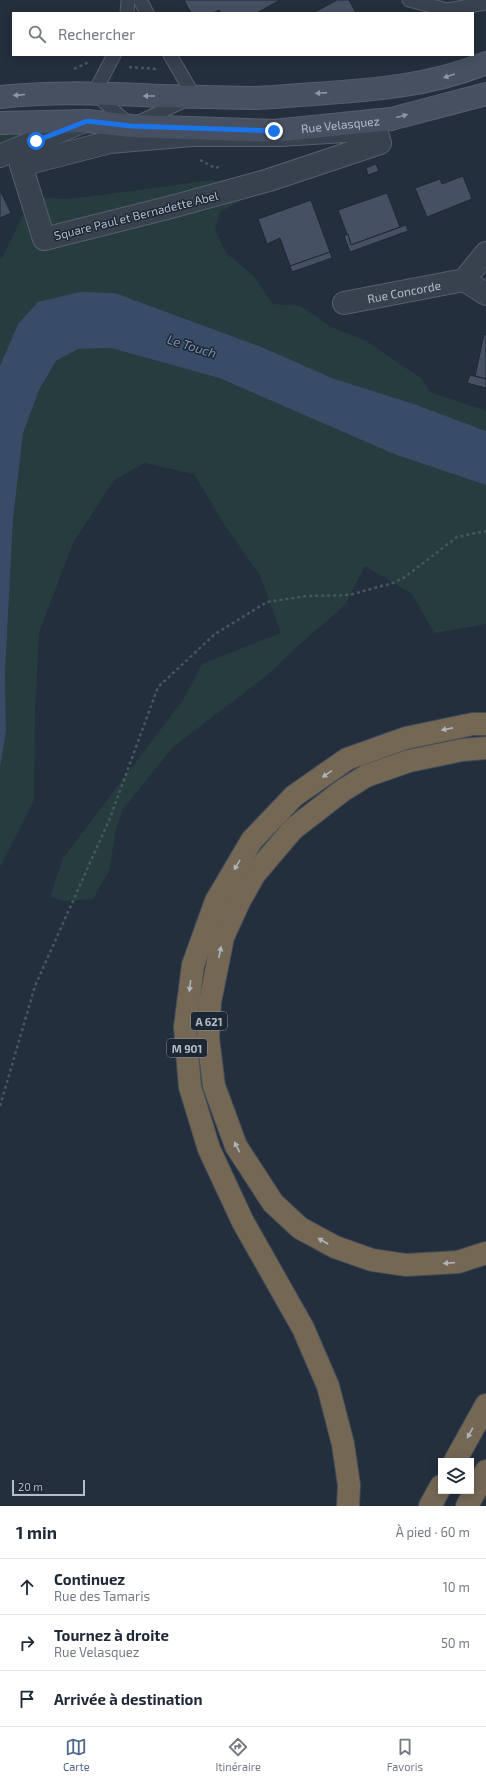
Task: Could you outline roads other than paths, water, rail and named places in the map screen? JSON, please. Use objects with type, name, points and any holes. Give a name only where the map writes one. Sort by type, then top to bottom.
[{"type":"highway","name":"M 901","points":[[348,1506],[349,1485],[343,1444],[328,1386],[303,1328],[240,1216],[209,1149],[190,1087],[185,1028],[193,965],[216,901],[252,840],[294,796],[347,759],[406,738],[473,724],[486,724]]},
{"type":"highway","name":"A 621","points":[[486,748],[462,750],[409,761],[366,776],[342,791],[293,829],[254,875],[239,902],[223,937],[210,1002],[208,1038],[214,1086],[236,1146],[273,1203],[300,1228],[335,1247],[372,1260],[406,1265],[458,1262],[486,1253]]},
{"type":"highway","points":[[457,1458],[486,1405]]},
{"type":"highway","points":[[467,1506],[486,1471]]},
{"type":"highway","points":[[430,1506],[438,1491]]},
{"type":"street","points":[[0,97],[32,94],[94,93],[141,96],[255,98],[391,88],[442,79],[486,63]]},
{"type":"street","name":"Rue Velasquez","points":[[0,123],[87,121],[131,126],[282,130],[391,119],[486,94]]},
{"type":"street","points":[[0,156],[87,121]]},
{"type":"street","name":"Square Paul et Bernadette Abel","points":[[376,129],[380,143],[269,180],[171,207],[44,238],[21,165],[110,142],[192,135],[281,135],[376,129]]},
{"type":"street","points":[[486,253],[464,280],[486,294]]},
{"type":"street","name":"Rue Concorde","points":[[344,303],[464,280]]},
{"type":"lane","points":[[127,12],[128,0]]},
{"type":"lane","points":[[140,0],[146,12]]},
{"type":"lane","points":[[409,0],[447,10],[486,3]]},
{"type":"lane","points":[[113,56],[94,93],[131,126],[194,96],[171,56]]},
{"type":"water","name":"Le Touch","points":[[80,292],[115,293],[264,348],[332,378],[414,404],[486,431],[486,485],[394,454],[219,378],[111,348],[78,349],[56,361],[39,390],[23,433],[13,520],[5,673],[6,732],[0,768],[0,366],[18,324],[38,302]]}]
